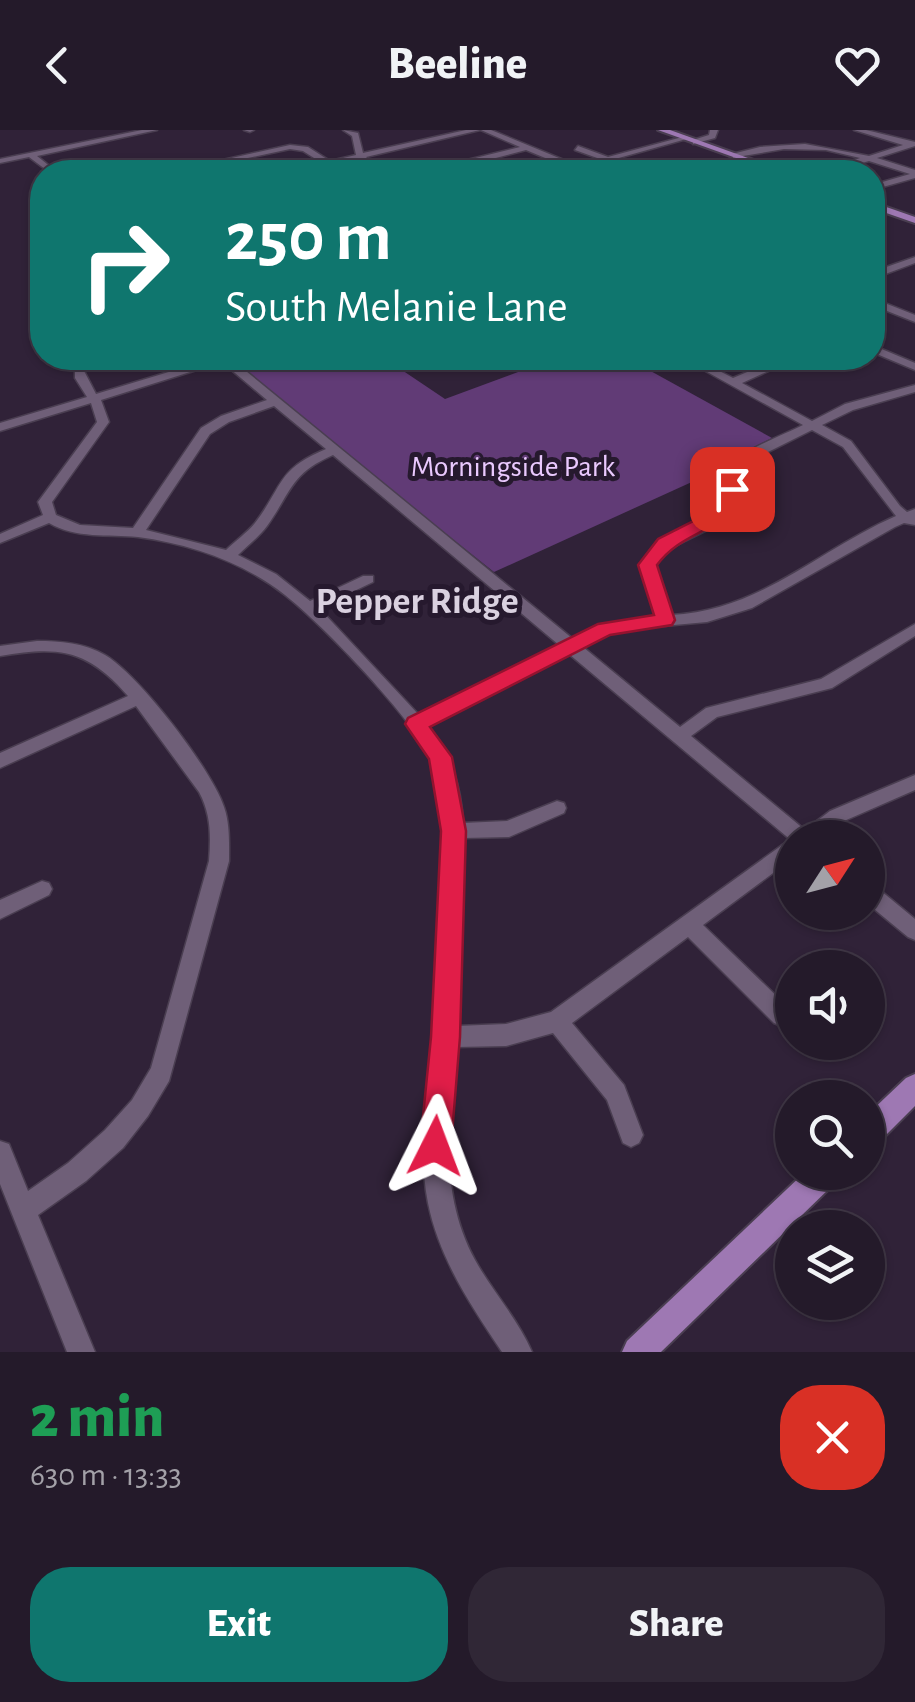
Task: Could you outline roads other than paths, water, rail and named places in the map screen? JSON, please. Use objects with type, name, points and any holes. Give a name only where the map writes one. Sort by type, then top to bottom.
[{"type":"main road","points":[[662,130],[747,160]]},
{"type":"main road","points":[[885,209],[911,216]]},
{"type":"main road","points":[[885,1117],[915,1088]]},
{"type":"main road","points":[[638,1352],[807,1190]]},
{"type":"street","points":[[0,161],[153,130]]},
{"type":"street","points":[[346,130],[355,134],[364,160]]},
{"type":"street","points":[[345,160],[476,130]]},
{"type":"street","points":[[484,130],[554,160]]},
{"type":"street","points":[[578,148],[607,160],[712,136],[714,130]]},
{"type":"street","points":[[858,130],[913,145]]},
{"type":"street","points":[[729,160],[791,144],[831,146],[876,160]]},
{"type":"street","points":[[863,160],[913,145]]},
{"type":"street","points":[[230,160],[290,147],[323,160]]},
{"type":"street","points":[[478,160],[526,148]]},
{"type":"street","points":[[31,155],[38,160]]},
{"type":"street","points":[[885,163],[915,174]]},
{"type":"street","points":[[885,184],[915,174]]},
{"type":"street","points":[[885,272],[915,260]]},
{"type":"street","points":[[885,268],[890,270]]},
{"type":"street","points":[[885,306],[914,318]]},
{"type":"street","points":[[885,354],[915,367]]},
{"type":"street","points":[[50,517],[45,502],[52,488],[102,428],[102,412],[79,370]]},
{"type":"street","points":[[0,412],[5,426],[186,370]]},
{"type":"street","points":[[239,370],[783,820]]},
{"type":"street","points":[[416,724],[617,624],[704,618],[741,607],[911,518],[856,452],[815,425],[710,370]]},
{"type":"street","points":[[734,382],[762,370]]},
{"type":"street","points":[[665,620],[647,565],[664,542],[717,516],[726,506],[732,489],[732,471],[739,462],[849,408],[915,388]]},
{"type":"street","points":[[137,534],[205,431],[276,401]]},
{"type":"street","points":[[229,555],[260,526],[290,476],[309,461],[334,450]]},
{"type":"street","points":[[732,489],[752,492]]},
{"type":"street","points":[[2,538],[50,517],[77,529],[137,534],[229,555],[268,573],[309,607],[416,724],[440,757],[454,831],[446,1037],[434,1122],[441,1207],[459,1258],[518,1352]]},
{"type":"street","points":[[309,607],[368,579]]},
{"type":"street","points":[[679,736],[712,712],[826,684],[915,630]]},
{"type":"street","points":[[0,652],[46,646],[96,656],[113,666],[208,792],[218,819],[218,861],[160,1074],[140,1108],[114,1139],[77,1172],[23,1210]]},
{"type":"street","points":[[0,761],[138,698]]},
{"type":"street","points":[[831,820],[915,782]]},
{"type":"street","points":[[454,831],[509,829],[557,808]]},
{"type":"street","points":[[446,1037],[506,1035],[556,1021],[775,862]]},
{"type":"street","points":[[0,910],[42,889]]},
{"type":"street","points":[[885,906],[915,931]]},
{"type":"street","points":[[689,925],[775,1009]]},
{"type":"street","points":[[556,1021],[616,1094],[632,1134]]},
{"type":"street","points":[[0,1152],[81,1352]]},
{"type":"district","name":"Pepper Ridge","points":[[417,602]]},
{"type":"park label","name":"Morningside Park","points":[[513,467]]}]
